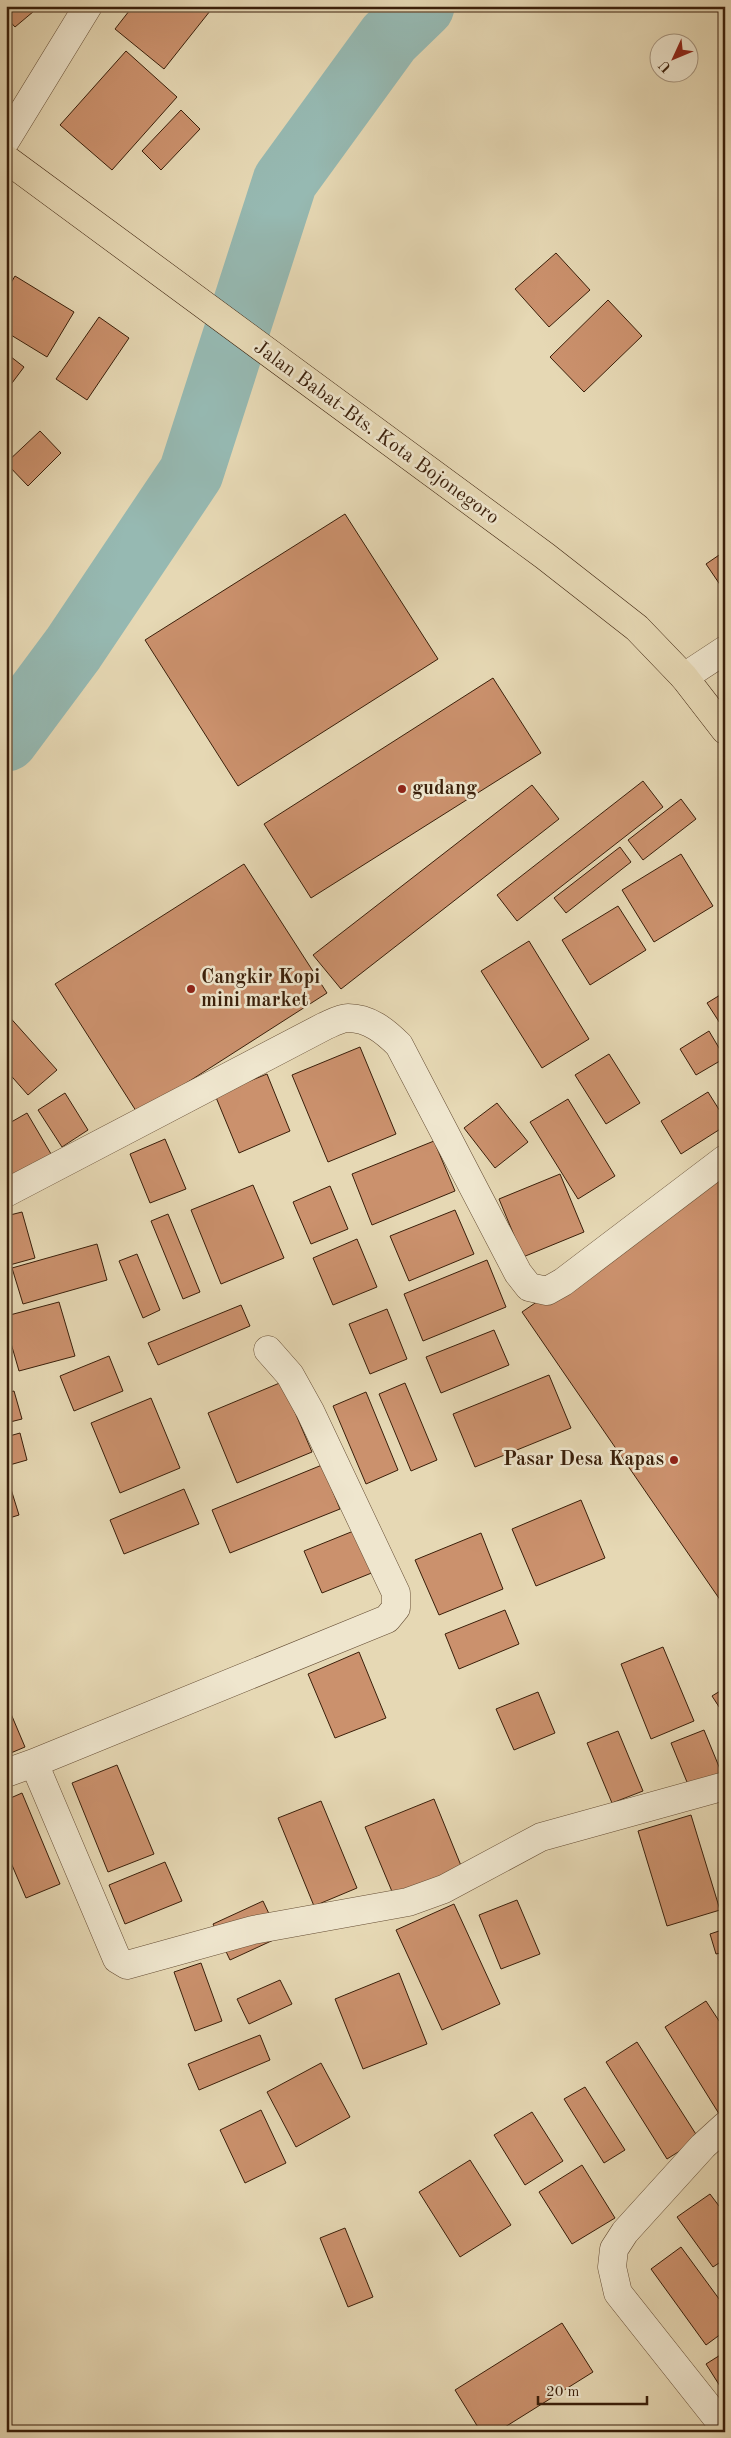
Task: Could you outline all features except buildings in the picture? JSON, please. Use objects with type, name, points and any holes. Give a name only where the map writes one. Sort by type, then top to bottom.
[{"type":"highway","name":"Jalan Babat-Bts. Kota Bojonegoro","points":[[6,160],[545,556],[637,628],[684,677],[725,730]]},
{"type":"street","points":[[6,140],[88,6]]},
{"type":"street","points":[[684,677],[725,650]]},
{"type":"street","points":[[6,1193],[325,1026],[346,1018],[366,1021],[383,1029],[399,1045],[518,1273],[529,1287],[547,1291],[563,1282],[725,1159]]},
{"type":"street","points":[[6,1774],[387,1619],[396,1608],[396,1593],[310,1411],[290,1375],[268,1350]]},
{"type":"street","points":[[34,1763],[116,1959],[127,1965],[253,1930],[408,1902],[444,1889],[541,1837],[725,1786]]},
{"type":"street","points":[[725,2126],[703,2146],[625,2232],[614,2249],[612,2267],[618,2293],[725,2428]]},
{"type":"waterway","points":[[6,739],[73,649],[191,473],[285,181],[389,38],[422,6]]},
{"type":"place","name":"gudang","points":[[402,789]]},
{"type":"place","name":"Cangkir Kopi mini market","points":[[191,989]]},
{"type":"place","name":"Pasar Desa Kapas","points":[[674,1460]]}]
